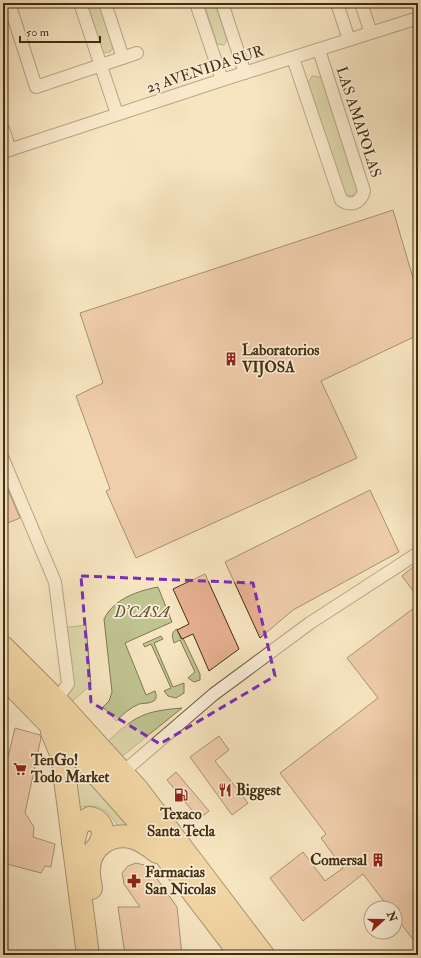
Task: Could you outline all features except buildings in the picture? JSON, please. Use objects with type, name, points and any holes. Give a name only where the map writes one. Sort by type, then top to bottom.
[{"type":"highway","points":[[3,647],[184,879],[241,955]]},
{"type":"highway","points":[[3,676],[50,709],[122,772],[263,955]]},
{"type":"highway","points":[[50,709],[56,738],[62,756],[88,955]]},
{"type":"highway","points":[[73,844],[78,824],[90,818],[97,821],[103,830],[100,843],[91,857],[88,868],[100,955]]},
{"type":"highway","points":[[100,843],[123,837],[142,841],[167,861],[184,879]]},
{"type":"street","points":[[9,3],[36,88],[137,53]]},
{"type":"street","points":[[80,3],[117,114]]},
{"type":"street","points":[[105,3],[123,58]]},
{"type":"street","points":[[196,3],[222,80]]},
{"type":"street","points":[[222,3],[245,72]]},
{"type":"street","points":[[337,3],[349,40]]},
{"type":"street","points":[[361,3],[371,33]]},
{"type":"street","name":"23 AVENIDA SUR","points":[[6,151],[245,72],[418,18]]},
{"type":"street","name":"LAS AMAPOLAS","points":[[292,58],[340,200],[344,203],[353,204],[361,199],[364,191],[319,50]]},
{"type":"street","points":[[3,129],[6,151]]},
{"type":"street","points":[[3,459],[55,582],[68,684],[50,709]]},
{"type":"street","points":[[122,772],[227,684],[310,623],[418,553]]},
{"type":"highlighted area","points":[[81,576],[253,583],[275,676],[160,744],[91,702]]},
{"type":"green space","points":[[87,3],[99,3],[114,47],[110,52],[103,53]]},
{"type":"green space","points":[[204,3],[215,3],[227,40],[224,45],[217,44]]},
{"type":"green space","points":[[312,76],[321,77],[357,190],[352,196],[345,195],[308,83]]},
{"type":"green space","name":"D'CASA","points":[[158,587],[172,622],[125,643],[146,695],[155,691],[156,698],[151,702],[139,704],[133,707],[116,721],[103,707],[109,701],[112,692],[104,619],[108,612],[120,601],[142,591]]},
{"type":"green space","name":"D'CASA","points":[[86,625],[91,685],[69,704],[61,694],[69,685],[62,628]]},
{"type":"green space","name":"D'CASA","points":[[177,629],[181,639],[183,638],[200,674],[200,680],[194,682],[188,678],[195,672],[180,640],[174,643],[172,635]]},
{"type":"green space","name":"D'CASA","points":[[161,636],[163,639],[154,643],[173,687],[184,683],[184,693],[176,698],[168,696],[164,691],[171,688],[151,644],[145,647],[143,644]]},
{"type":"green space","points":[[182,708],[120,758],[107,742],[125,726],[141,716],[158,711]]},
{"type":"green space","points":[[73,771],[97,790],[136,831],[120,830],[111,817],[102,809],[90,806],[74,809]]},
{"type":"place","name":"Laboratorios VIJOSA","points":[[231,359]]},
{"type":"place","name":"TenGo! Todo Market","points":[[20,769]]},
{"type":"place","name":"Biggest","points":[[225,790]]},
{"type":"place","name":"Texaco Santa Tecla","points":[[181,795]]},
{"type":"place","name":"Comersal","points":[[378,860]]},
{"type":"place","name":"Farmacias San Nicolas","points":[[134,881]]}]
